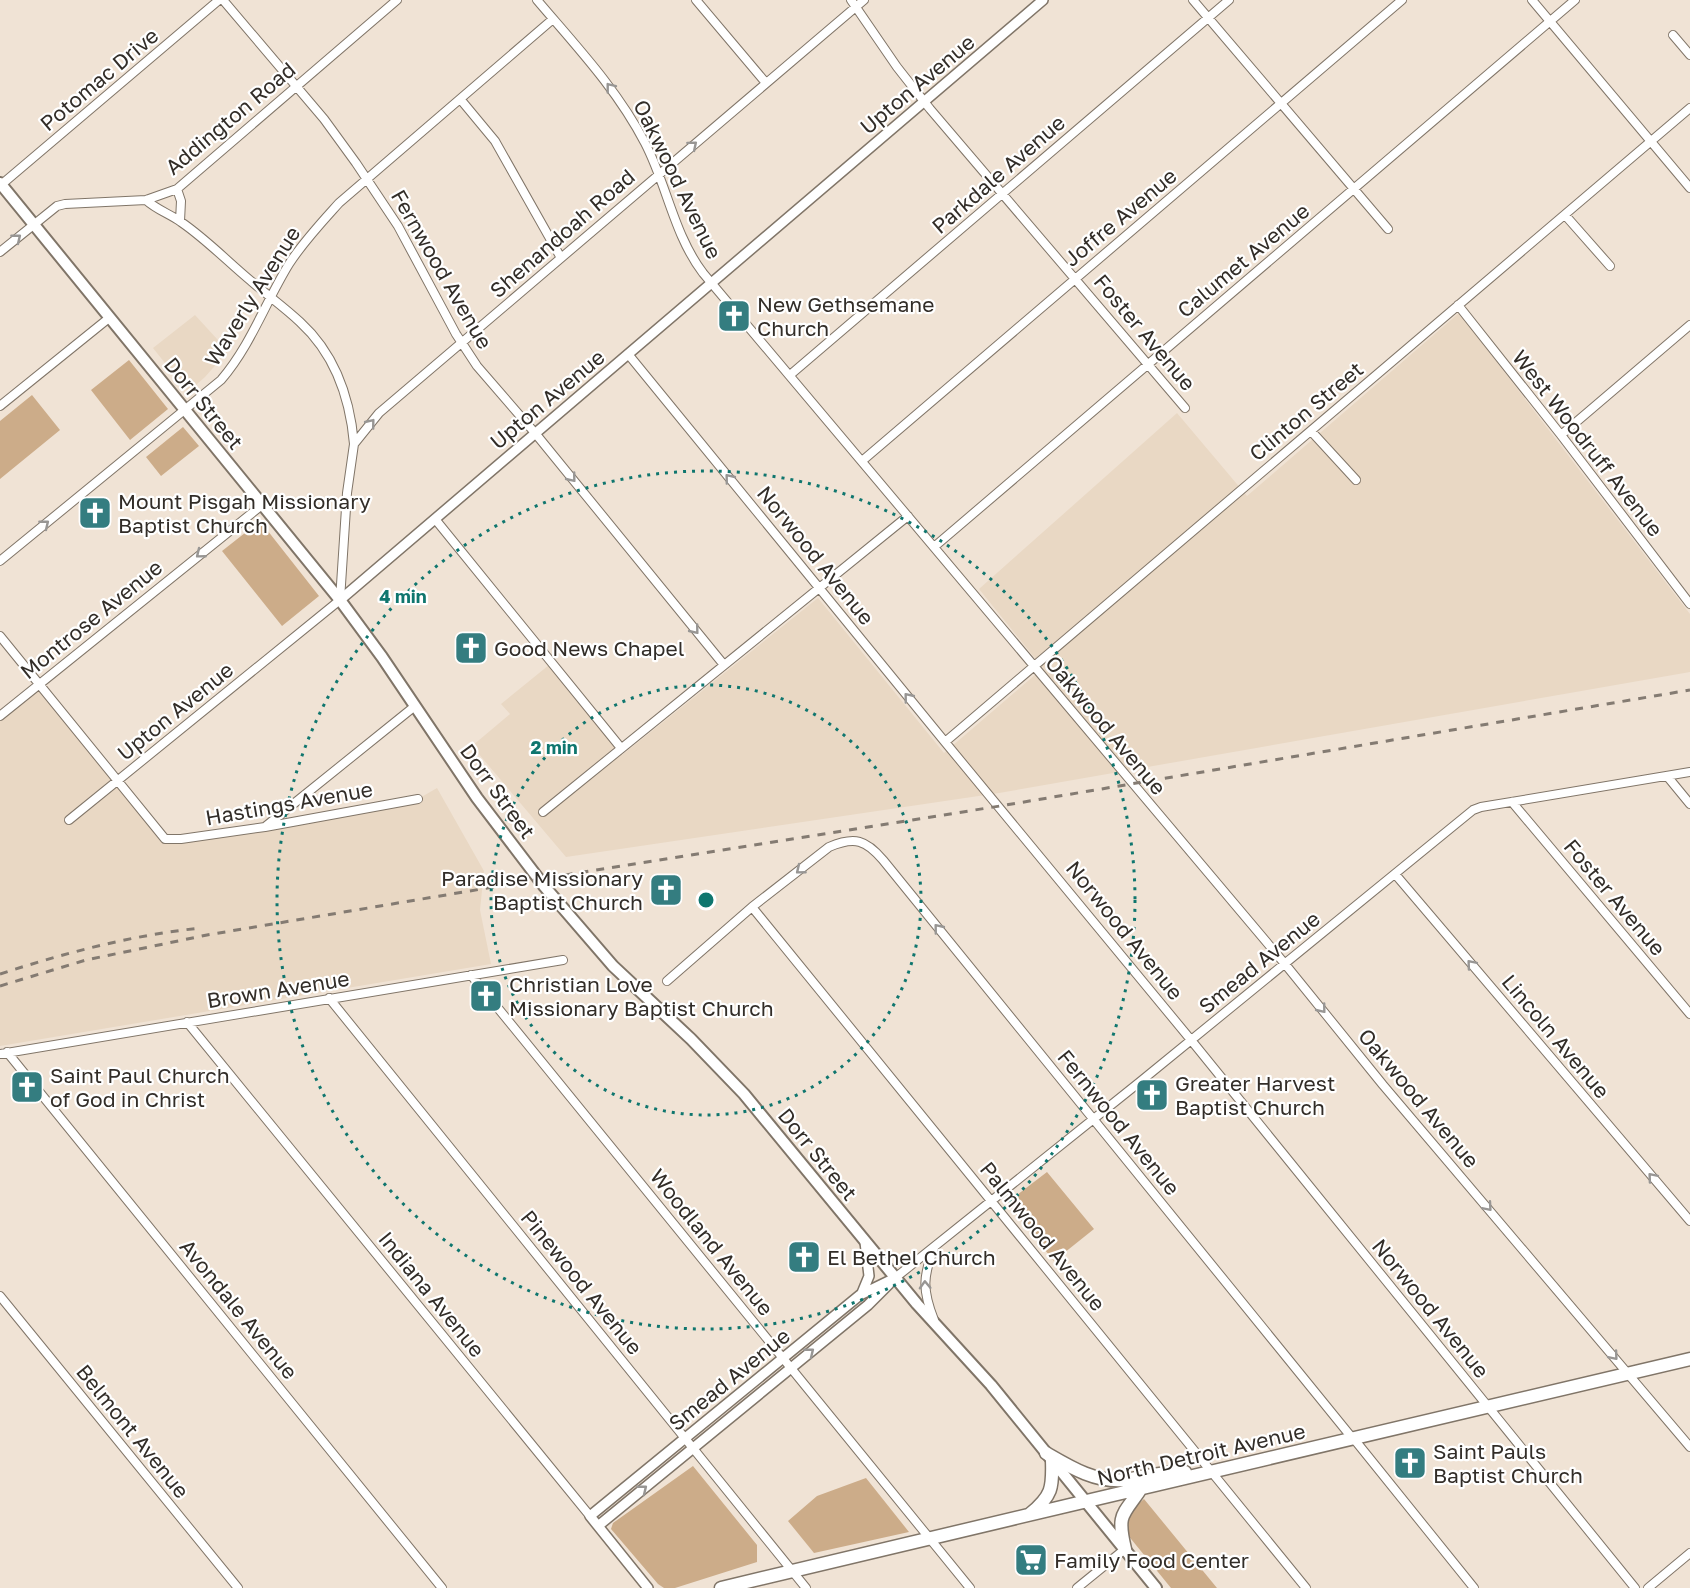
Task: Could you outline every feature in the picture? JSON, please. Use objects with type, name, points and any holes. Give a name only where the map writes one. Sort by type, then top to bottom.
[{"type":"main road","name":"Dorr Street","points":[[1,184],[340,600],[477,798],[570,918],[613,966],[691,1039],[744,1094],[895,1278],[991,1385],[1156,1588]]},
{"type":"main road","name":"North Detroit Avenue","points":[[721,1588],[1087,1502],[1142,1486],[1354,1439],[1690,1359]]},
{"type":"main road","points":[[1028,1516],[1051,1491],[1049,1457],[1095,1478],[1108,1480],[1124,1480],[1166,1471],[1207,1472]]},
{"type":"main road","points":[[1125,1549],[1121,1533],[1122,1512],[1142,1486]]},
{"type":"street","name":"Fernwood Avenue","points":[[221,0],[296,85],[336,134],[367,178],[398,226],[461,344],[485,376],[535,433],[724,665]]},
{"type":"street","name":"Potomac Drive","points":[[1,184],[221,0]]},
{"type":"street","name":"Addington Road","points":[[0,252],[57,206],[146,200],[177,189],[397,0]]},
{"type":"street","name":"Oakwood Avenue","points":[[537,0],[623,105],[644,141],[659,174],[688,250],[711,283],[1285,964],[1383,1085],[1690,1447]]},
{"type":"street","points":[[696,0],[766,83]]},
{"type":"street","name":"Shenandoah Road","points":[[354,444],[379,413],[766,83],[853,4],[864,0]]},
{"type":"street","name":"Upton Avenue","points":[[69,820],[340,600],[1043,0]]},
{"type":"street","points":[[1193,0],[1388,229]]},
{"type":"street","name":"Parkdale Avenue","points":[[790,375],[1229,0]]},
{"type":"street","name":"Joffre Avenue","points":[[862,461],[1402,0]]},
{"type":"street","points":[[1532,0],[1690,188]]},
{"type":"street","name":"Calumet Avenue","points":[[934,547],[1575,0]]},
{"type":"street","name":"Foster Avenue","points":[[853,4],[897,67],[1185,408]]},
{"type":"street","name":"Waverly Avenue","points":[[0,561],[216,385],[242,354],[289,265],[310,235],[339,203],[553,19]]},
{"type":"street","points":[[1673,34],[1690,55]]},
{"type":"street","points":[[461,100],[495,141],[561,258]]},
{"type":"street","name":"Clinton Street","points":[[945,742],[1690,108]]},
{"type":"street","points":[[177,189],[181,201],[180,221]]},
{"type":"street","points":[[146,200],[156,209],[180,221],[300,321],[335,366],[345,395],[354,444],[347,493],[340,600]]},
{"type":"street","points":[[1565,214],[1610,266]]},
{"type":"street","name":"West Woodruff Avenue","points":[[1458,305],[1690,604]]},
{"type":"street","points":[[0,406],[109,318]]},
{"type":"street","points":[[1561,435],[1690,325]]},
{"type":"street","name":"Norwood Avenue","points":[[628,354],[1191,1040],[1635,1588]]},
{"type":"street","points":[[1311,431],[1356,480]]},
{"type":"street","name":"Montrose Avenue","points":[[0,716],[262,505]]},
{"type":"street","points":[[543,812],[908,516]]},
{"type":"street","points":[[435,519],[621,748]]},
{"type":"street","points":[[0,636],[117,780]]},
{"type":"street","points":[[264,827],[415,706]]},
{"type":"street","name":"Smead Avenue","points":[[598,1526],[868,1305],[895,1278],[1473,810],[1690,772]]},
{"type":"street","points":[[1666,776],[1690,804]]},
{"type":"street","name":"Hastings Avenue","points":[[117,780],[165,839],[181,839],[264,827],[418,799]]},
{"type":"street","name":"Foster Avenue","points":[[1512,802],[1690,1014]]},
{"type":"street","name":"Fernwood Avenue","points":[[752,907],[829,846],[849,841],[862,841],[872,847],[1474,1588]]},
{"type":"street","name":"Lincoln Avenue","points":[[1395,874],[1690,1221]]},
{"type":"street","points":[[667,981],[752,907]]},
{"type":"street","name":"Palmwood Avenue","points":[[752,907],[1207,1472],[1306,1588]]},
{"type":"street","name":"Brown Avenue","points":[[4,1053],[563,960]]},
{"type":"street","name":"Woodland Avenue","points":[[471,975],[970,1588]]},
{"type":"street","name":"Pinewood Avenue","points":[[329,998],[806,1588]]},
{"type":"street","name":"Indiana Avenue","points":[[187,1022],[648,1588]]},
{"type":"street","name":"Avondale Avenue","points":[[4,1053],[442,1588]]},
{"type":"street","points":[[860,1295],[869,1276],[865,1242]]},
{"type":"street","points":[[935,1246],[927,1266],[924,1284],[935,1324]]},
{"type":"street","name":"Smead Avenue","points":[[590,1516],[860,1295],[895,1278]]},
{"type":"street","name":"Belmont Avenue","points":[[0,1296],[238,1588]]},
{"type":"street","points":[[1077,1588],[1125,1549]]},
{"type":"street","points":[[1648,1588],[1690,1553]]},
{"type":"shaded area","points":[[1459,313],[1690,614],[1690,672],[999,793],[566,857],[472,746],[510,714],[501,704],[549,665],[622,755],[818,598],[944,753],[1043,668],[979,589],[1177,413],[1247,496]]},
{"type":"shaded area","points":[[195,315],[228,351],[188,392],[153,348]]},
{"type":"shaded area","points":[[129,360],[168,409],[130,440],[91,390]]},
{"type":"shaded area","points":[[32,395],[60,430],[0,479],[0,421]]},
{"type":"shaded area","points":[[183,427],[199,446],[161,476],[146,457]]},
{"type":"shaded area","points":[[260,521],[319,596],[282,626],[222,551]]},
{"type":"shaded area","points":[[39,684],[165,839],[181,839],[418,799],[437,788],[484,871],[480,910],[491,964],[0,1046],[0,716]]},
{"type":"shaded area","points":[[1047,1172],[1094,1229],[1054,1261],[1008,1205],[1008,1202]]},
{"type":"shaded area","points":[[693,1466],[757,1545],[757,1562],[675,1588],[664,1588],[611,1529],[613,1523]]},
{"type":"shaded area","points":[[866,1478],[909,1532],[814,1553],[788,1521],[817,1496]]},
{"type":"shaded area","points":[[1144,1499],[1217,1588],[1171,1588],[1127,1534],[1126,1522],[1131,1510]]},
{"type":"railway","points":[[0,986],[86,960],[207,935],[1000,806],[1690,690]]},
{"type":"railway","points":[[0,974],[99,946],[150,935],[201,928]]},
{"type":"place","name":"New Gethsemane Church","points":[[734,316]]},
{"type":"place","name":"Mount Pisgah Missionary Baptist Church","points":[[95,513]]},
{"type":"place","name":"Good News Chapel","points":[[471,648]]},
{"type":"place","name":"Paradise Missionary Baptist Church","points":[[666,890]]},
{"type":"place","name":"Christian Love Missionary Baptist Church","points":[[486,996]]},
{"type":"place","name":"Saint Paul Church of God in Christ","points":[[27,1087]]},
{"type":"place","name":"Greater Harvest Baptist Church","points":[[1152,1095]]},
{"type":"place","name":"El Bethel Church","points":[[804,1257]]},
{"type":"place","name":"Saint Pauls Baptist Church","points":[[1410,1463]]},
{"type":"place","name":"Family Food Center","points":[[1031,1560]]}]
